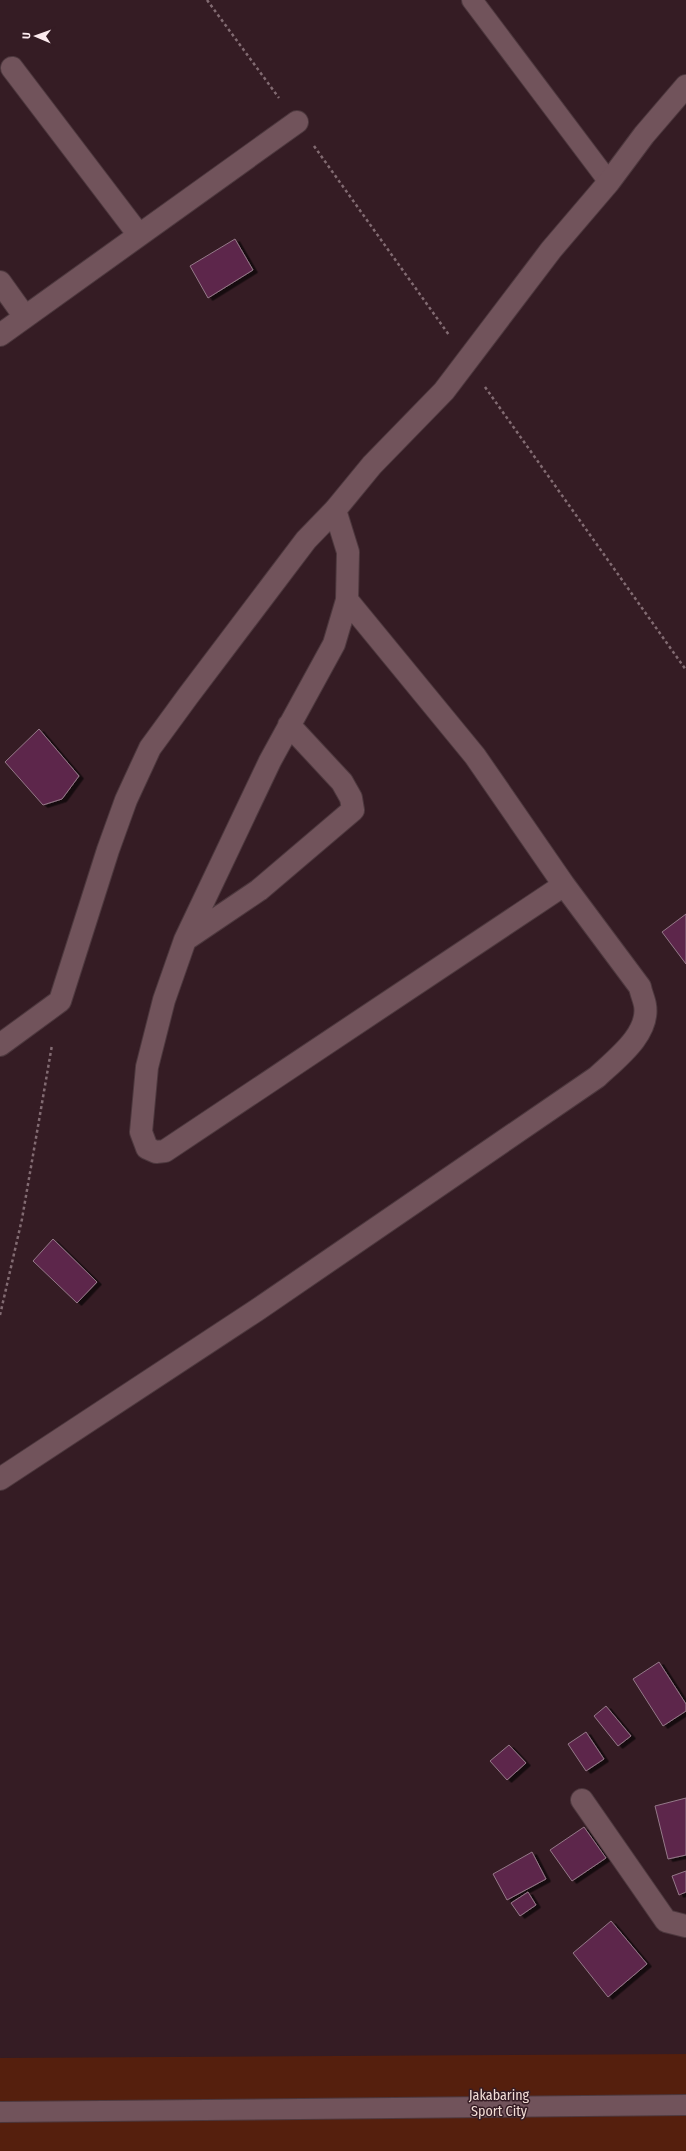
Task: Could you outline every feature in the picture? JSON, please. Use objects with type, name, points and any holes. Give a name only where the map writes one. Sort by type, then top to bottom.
[{"type":"street","points":[[12,68],[139,235]]},
{"type":"street","points":[[0,1046],[60,1001],[108,850],[126,800],[150,748],[306,540],[335,510],[372,465],[444,391],[551,250],[609,182],[644,135],[686,86]]},
{"type":"street","points":[[0,335],[297,122]]},
{"type":"street","points":[[0,282],[25,317]]},
{"type":"street","points":[[335,510],[348,552],[347,600],[334,644],[270,761],[185,940],[164,1000],[148,1067],[141,1132],[147,1148],[156,1152],[165,1151],[564,885]]},
{"type":"street","points":[[0,1479],[257,1310],[598,1077],[624,1051],[642,1026],[646,1006],[640,987],[564,885],[474,756],[347,600]]},
{"type":"street","points":[[185,940],[259,890],[353,810],[351,798],[342,782],[289,725]]},
{"type":"street","points":[[582,1800],[666,1921],[686,1926]]},
{"type":"lane","points":[[472,0],[609,182]]},
{"type":"lane","points":[[0,2112],[686,2105]]},
{"type":"path","points":[[0,1315],[22,1219],[60,1001]]},
{"type":"green space","name":"Jakabaring Sport City","points":[[686,2054],[686,2151],[0,2151],[0,2058]]},
{"type":"building","points":[[235,239],[253,270],[208,298],[190,266]]},
{"type":"building","points":[[39,729],[79,776],[62,799],[43,805],[5,762]]},
{"type":"building","points":[[686,914],[686,964],[662,932]]},
{"type":"building","points":[[53,1239],[97,1282],[77,1303],[33,1261]]},
{"type":"building","points":[[659,1662],[686,1704],[686,1711],[663,1726],[633,1679]]},
{"type":"building","points":[[606,1706],[631,1736],[618,1746],[594,1716]]},
{"type":"building","points":[[586,1732],[604,1759],[586,1771],[568,1744]]},
{"type":"building","points":[[509,1745],[526,1763],[507,1780],[490,1761]]},
{"type":"building","points":[[686,1798],[686,1855],[668,1859],[655,1806]]},
{"type":"building","points":[[584,1827],[606,1858],[572,1881],[550,1850]]},
{"type":"building","points":[[532,1852],[546,1879],[507,1900],[493,1874]]},
{"type":"building","points":[[686,1871],[686,1892],[679,1895],[672,1876]]},
{"type":"building","points":[[528,1892],[536,1905],[520,1916],[511,1903]]},
{"type":"building","points":[[611,1921],[647,1964],[608,1997],[573,1953]]}]
